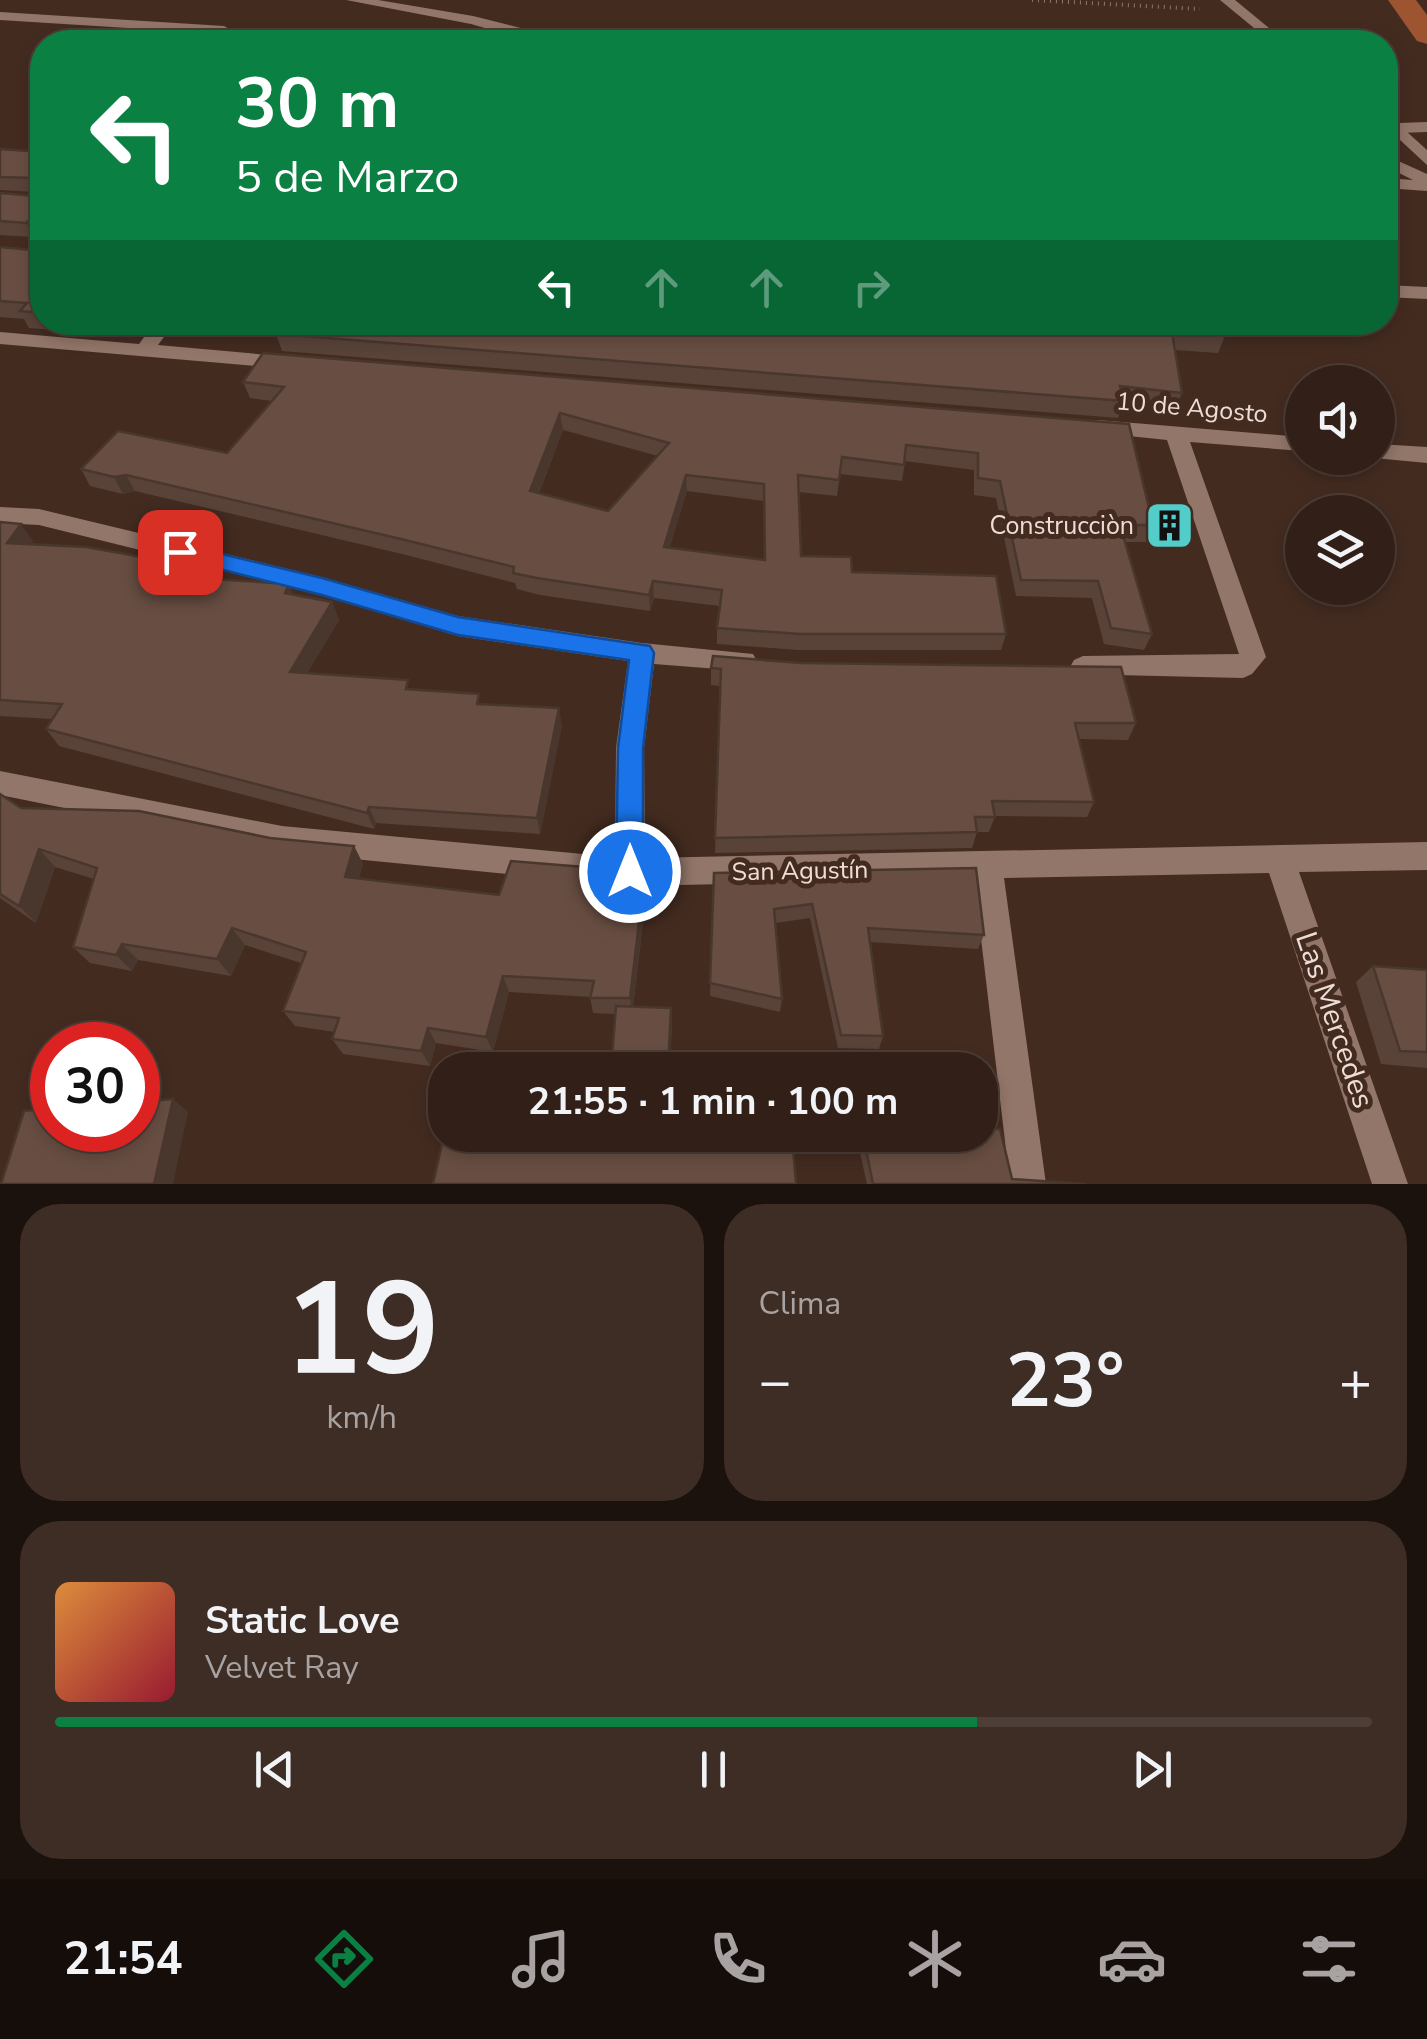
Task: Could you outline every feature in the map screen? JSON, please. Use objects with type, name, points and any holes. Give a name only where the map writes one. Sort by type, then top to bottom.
[{"type":"street","points":[[58,20],[84,0]]},
{"type":"street","points":[[354,0],[473,20],[507,30]]},
{"type":"street","points":[[1232,5],[1264,30]]},
{"type":"street","points":[[0,16],[224,30]]},
{"type":"street","points":[[1398,123],[1427,127]]},
{"type":"street","points":[[1398,129],[1427,160]]},
{"type":"street","points":[[1398,167],[1427,183]]},
{"type":"street","points":[[1398,183],[1427,183]]},
{"type":"street","points":[[1398,291],[1427,294]]},
{"type":"street","points":[[144,351],[156,335]]},
{"type":"street","points":[[0,338],[322,365]]},
{"type":"street","name":"10 de Agosto","points":[[1079,425],[1285,443]]},
{"type":"street","points":[[1050,667],[1243,667],[1252,657],[1176,433]]},
{"type":"street","points":[[1395,452],[1427,455]]},
{"type":"street","points":[[0,515],[58,522],[322,586],[458,626],[642,653],[778,664]]},
{"type":"street","points":[[630,872],[630,748],[642,653]]},
{"type":"street","name":"San Agustín","points":[[0,783],[282,839],[630,872],[1427,856]]},
{"type":"street","name":"Las Mercedes","points":[[1278,856],[1390,1184]]},
{"type":"street","points":[[987,864],[1028,1184]]},
{"type":"path","points":[[1032,0],[1232,5]]},
{"type":"building","points":[[0,149],[30,151],[30,178],[0,177]]},
{"type":"building","points":[[0,193],[30,196],[30,219],[26,223],[0,221]]},
{"type":"building","points":[[0,247],[30,250],[30,312],[20,311],[27,303],[0,301]]},
{"type":"building","points":[[289,335],[1172,335],[1182,393],[1120,386],[1124,401]]},
{"type":"building","points":[[263,353],[1129,424],[1153,525],[1120,525],[1152,634],[1111,628],[1098,581],[1021,580],[1000,481],[978,478],[978,453],[906,445],[904,465],[842,457],[839,480],[798,475],[801,556],[851,557],[852,572],[996,576],[1006,634],[800,634],[717,628],[722,590],[653,581],[649,595],[537,578],[513,573],[514,567],[401,539],[126,475],[114,477],[81,469],[118,431],[227,453],[284,387],[243,382]],"holes":[[[560,413],[669,443],[608,511],[530,491]],[[686,475],[764,484],[765,560],[664,547]]]},
{"type":"building","points":[[0,522],[21,524],[7,543],[86,547],[171,562],[150,575],[289,584],[285,593],[332,602],[290,672],[408,680],[406,689],[479,694],[477,704],[559,708],[537,818],[369,807],[367,813],[46,729],[62,704],[0,700]]},
{"type":"building","points":[[713,656],[800,663],[1121,667],[1136,723],[1075,723],[1094,802],[992,801],[995,817],[975,817],[977,832],[715,838],[721,669],[711,668]]},
{"type":"building","points":[[0,794],[21,808],[139,811],[270,838],[354,846],[345,877],[499,895],[511,861],[645,872],[630,998],[590,998],[594,981],[503,976],[486,1037],[428,1028],[421,1051],[332,1039],[339,1018],[283,1011],[306,952],[232,928],[217,959],[122,944],[116,955],[73,947],[97,868],[39,849],[19,906],[0,894]]},
{"type":"building","points":[[976,868],[984,935],[868,928],[883,1036],[841,1035],[812,904],[774,909],[782,999],[710,983],[714,873]]},
{"type":"building","points":[[1373,966],[1427,970],[1427,1052],[1400,1051]]},
{"type":"building","points":[[616,1006],[671,1008],[669,1052],[612,1052]]},
{"type":"building","points":[[173,1099],[154,1184],[1,1184],[24,1111],[30,1110],[30,1152],[160,1152],[160,1100]]},
{"type":"building","points":[[998,1129],[1012,1179],[1086,1184],[873,1184],[866,1152],[998,1152]]},
{"type":"building","points":[[440,1152],[793,1152],[796,1184],[433,1184]]},
{"type":"waterway","points":[[1402,0],[1427,35]]},
{"type":"place","name":"Construcciòn","points":[[1169,525]]},
{"type":"route","points":[[180,552],[322,586],[458,626],[642,653],[630,748],[630,872]]}]
